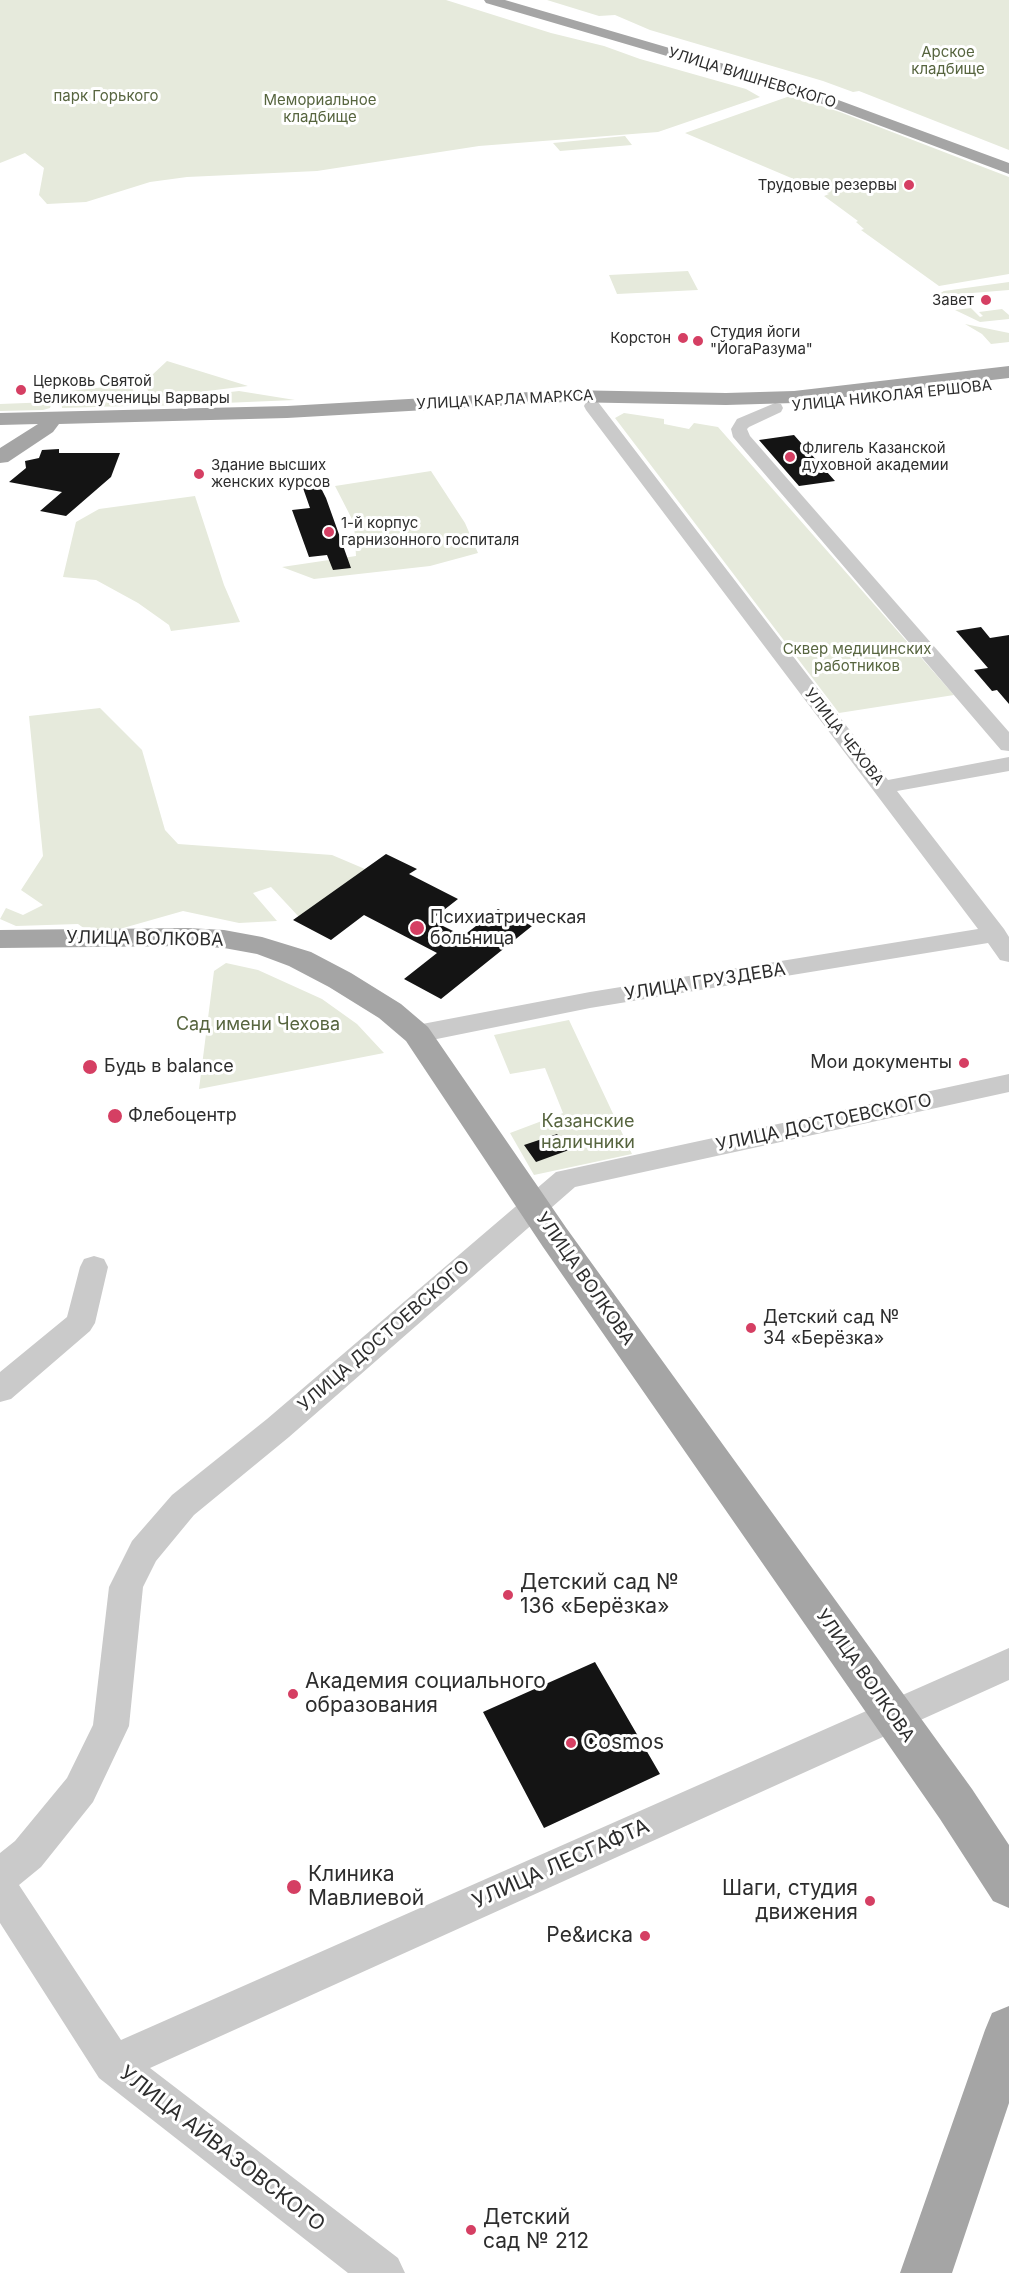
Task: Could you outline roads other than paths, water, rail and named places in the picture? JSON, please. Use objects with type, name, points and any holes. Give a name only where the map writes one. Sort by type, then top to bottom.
[{"type":"main road","name":"УЛИЦА ВИШНЕВСКОГО","points":[[491,0],[821,98],[1009,169]]},
{"type":"main road","name":"УЛИЦА ВИШНЕВСКОГО","points":[[512,0],[832,94],[1009,159]]},
{"type":"main road","name":"УЛИЦА КАРЛА МАРКСА","points":[[0,429],[49,423],[565,396],[782,398],[842,393],[1009,372]]},
{"type":"main road","name":"УЛИЦА НИКОЛАЯ ЕРШОВА","points":[[775,408],[847,404],[1009,384]]},
{"type":"main road","name":"УЛИЦА КАРЛА МАРКСА","points":[[0,419],[49,423],[269,421],[592,406],[775,408]]},
{"type":"main road","points":[[0,457],[49,423]]},
{"type":"main road","name":"УЛИЦА ВОЛКОВА","points":[[0,939],[196,938],[224,939],[262,946],[300,959],[340,980],[390,1011],[417,1034],[534,1205],[956,1804],[1009,1885]]},
{"type":"main road","points":[[926,2273],[1009,2030]]},
{"type":"street","name":"УЛИЦА ЧЕХОВА","points":[[592,406],[1002,944]]},
{"type":"street","points":[[775,408],[743,423],[739,429],[742,437],[1009,745]]},
{"type":"street","points":[[884,787],[1009,764]]},
{"type":"street","name":"УЛИЦА ГРУЗДЕВА","points":[[417,1034],[590,1000],[1002,944]]},
{"type":"street","name":"УЛИЦА ДОСТОЕВСКОГО","points":[[0,1877],[28,1854],[80,1790],[111,1726],[126,1587],[144,1551],[183,1505],[287,1420],[566,1179],[1009,1083]]},
{"type":"street","points":[[0,1390],[80,1323],[94,1268]]},
{"type":"street","name":"УЛИЦА ЛЕСГАФТА","points":[[113,2064],[1009,1664]]},
{"type":"street","name":"УЛИЦА АЙВАЗОВСКОГО","points":[[0,1889],[113,2064],[383,2273]]},
{"type":"place","name":"Трудовые резервы","points":[[909,185]]},
{"type":"place","name":"Завет","points":[[986,300]]},
{"type":"place","name":"Корстон","points":[[683,338]]},
{"type":"place","name":"Студия йоги \"ЙогаРазума\"","points":[[698,341]]},
{"type":"place","name":"Церковь Святой Великомученицы Варвары","points":[[21,390]]},
{"type":"place","name":"Флигель Казанской духовной академии","points":[[790,457]]},
{"type":"place","name":"Здание высших женских курсов","points":[[199,474]]},
{"type":"place","name":"1-й корпус гарнизонного госпиталя","points":[[329,532]]},
{"type":"place","name":"Психиатрическая больница","points":[[417,928]]},
{"type":"place","name":"Мои документы","points":[[964,1063]]},
{"type":"place","name":"Будь в balance","points":[[90,1067]]},
{"type":"place","name":"Флебоцентр","points":[[115,1116]]},
{"type":"place","name":"Детский сад № 34 «Берёзка»","points":[[751,1328]]},
{"type":"place","name":"Детский сад № 136 «Берёзка»","points":[[508,1595]]},
{"type":"place","name":"Академия социального образования","points":[[293,1694]]},
{"type":"place","name":"Cosmos","points":[[571,1743]]},
{"type":"place","name":"Клиника Мавлиевой","points":[[294,1887]]},
{"type":"place","name":"Шаги, студия движения","points":[[870,1901]]},
{"type":"place","name":"Ре&иска","points":[[645,1936]]},
{"type":"place","name":"Детский сад № 212","points":[[471,2230]]},
{"type":"park label","name":"Арское кладбище","points":[[948,60]]},
{"type":"park label","name":"парк Горького","points":[[106,96]]},
{"type":"park label","name":"Мемориальное кладбище","points":[[320,108]]},
{"type":"park label","name":"Сквер медицинских работников","points":[[857,658]]},
{"type":"park label","name":"Сад имени Чехова","points":[[258,1025]]},
{"type":"park label","name":"Казанские наличники","points":[[588,1132]]}]
